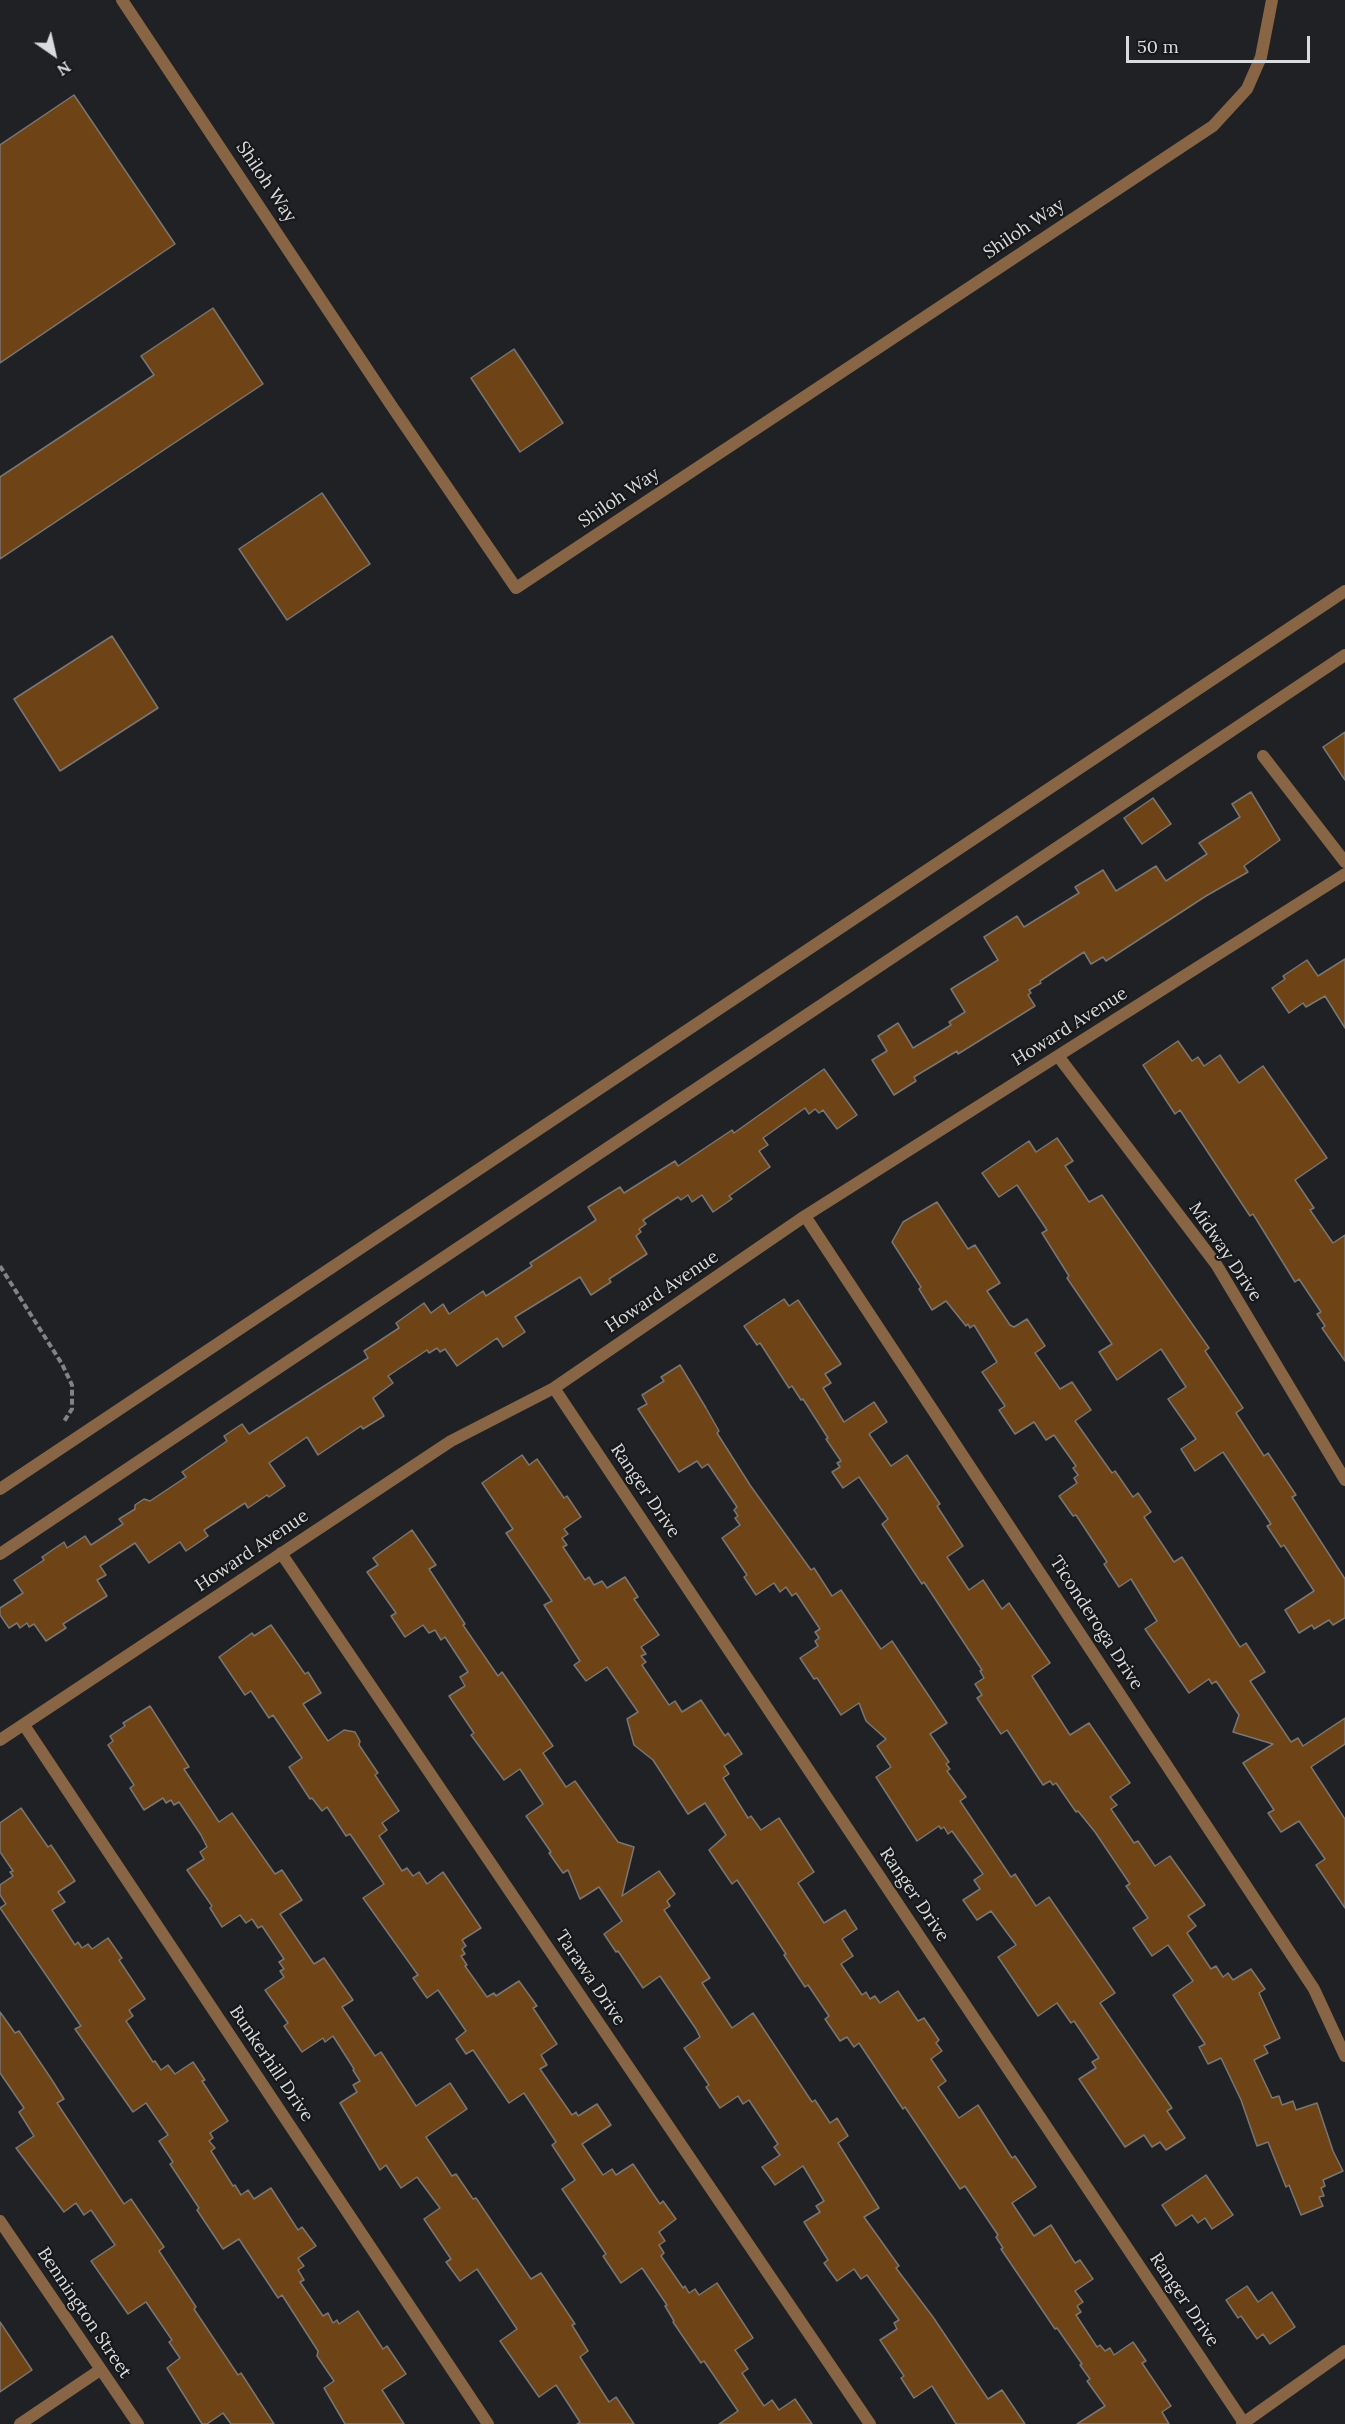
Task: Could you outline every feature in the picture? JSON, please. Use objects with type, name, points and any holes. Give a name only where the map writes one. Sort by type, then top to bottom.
[{"type":"street","name":"Shiloh Way","points":[[122,0],[391,405],[516,588],[1213,126],[1247,89],[1261,57],[1272,0]]},
{"type":"street","points":[[0,1489],[1345,591]]},
{"type":"street","points":[[0,1554],[1345,655]]},
{"type":"street","points":[[1263,756],[1345,862]]},
{"type":"street","name":"Howard Avenue","points":[[0,1740],[451,1441],[554,1388],[805,1216],[1345,874]]},
{"type":"street","name":"Midway Drive","points":[[1058,1056],[1216,1264],[1345,1480]]},
{"type":"street","name":"Ticonderoga Drive","points":[[805,1216],[1314,1989],[1345,2056]]},
{"type":"street","name":"Ranger Drive","points":[[554,1388],[1243,2423]]},
{"type":"street","name":"Tarawa Drive","points":[[281,1553],[870,2424]]},
{"type":"street","name":"Bunkerhill Drive","points":[[24,1725],[488,2424]]},
{"type":"street","name":"Bennington Street","points":[[0,2221],[138,2424]]},
{"type":"street","points":[[1243,2423],[1345,2351]]},
{"type":"street","points":[[20,2424],[100,2370]]},
{"type":"path","points":[[0,1266],[62,1364],[72,1385],[72,1409],[63,1424],[54,1429]]},
{"type":"building","points":[[74,95],[175,244],[0,363],[0,145]]},
{"type":"building","points":[[213,308],[263,384],[0,559],[0,477],[154,375],[141,356]]},
{"type":"building","points":[[514,349],[563,423],[520,452],[471,378]]},
{"type":"building","points":[[322,493],[370,564],[287,620],[239,549]]},
{"type":"building","points":[[112,636],[158,708],[60,771],[14,699]]},
{"type":"building","points":[[1345,732],[1345,780],[1323,747]]},
{"type":"building","points":[[1251,792],[1280,840],[1244,866],[1248,872],[1206,896],[1106,961],[1103,957],[1091,964],[1084,952],[1029,990],[1031,993],[1028,995],[1035,1006],[958,1054],[957,1051],[914,1077],[916,1081],[894,1095],[872,1060],[887,1051],[878,1036],[898,1023],[913,1048],[951,1025],[949,1022],[965,1012],[951,989],[998,960],[984,937],[1017,916],[1024,927],[1079,893],[1075,887],[1103,870],[1116,891],[1156,866],[1166,881],[1207,854],[1199,843],[1240,817],[1232,804]]},
{"type":"building","points":[[1153,798],[1171,824],[1142,844],[1124,818]]},
{"type":"building","points":[[1345,959],[1345,1028],[1325,996],[1306,1007],[1303,1003],[1289,1013],[1272,988],[1285,979],[1283,976],[1307,960],[1318,976]]},
{"type":"building","points":[[1178,1041],[1192,1061],[1198,1057],[1204,1066],[1220,1055],[1239,1083],[1263,1066],[1327,1158],[1295,1180],[1314,1208],[1310,1210],[1333,1243],[1345,1235],[1345,1361],[1322,1328],[1325,1326],[1317,1314],[1321,1312],[1299,1279],[1295,1282],[1253,1214],[1250,1216],[1180,1110],[1175,1114],[1143,1065]]},
{"type":"building","points":[[824,1069],[857,1115],[837,1129],[823,1110],[819,1113],[815,1109],[809,1114],[805,1108],[763,1138],[768,1145],[759,1151],[770,1167],[729,1196],[732,1199],[713,1212],[702,1195],[692,1202],[688,1195],[681,1200],[678,1197],[643,1220],[646,1224],[639,1229],[641,1232],[636,1236],[647,1254],[609,1279],[611,1282],[591,1295],[580,1277],[515,1317],[525,1332],[503,1347],[497,1338],[457,1366],[445,1349],[440,1352],[437,1348],[429,1353],[427,1350],[388,1376],[393,1383],[373,1398],[384,1416],[363,1429],[361,1426],[318,1455],[307,1437],[269,1463],[285,1486],[269,1497],[267,1495],[248,1508],[245,1503],[204,1530],[208,1536],[186,1551],[180,1542],[149,1563],[135,1543],[100,1566],[106,1575],[97,1580],[107,1596],[63,1624],[66,1628],[46,1641],[34,1624],[29,1627],[27,1623],[20,1628],[17,1623],[9,1628],[0,1615],[0,1608],[23,1593],[14,1580],[44,1560],[42,1557],[64,1542],[67,1548],[85,1536],[91,1545],[123,1524],[119,1519],[135,1509],[135,1505],[144,1499],[150,1501],[186,1477],[182,1472],[227,1441],[224,1436],[242,1424],[249,1434],[368,1358],[364,1351],[399,1328],[396,1323],[424,1303],[431,1313],[443,1304],[449,1314],[483,1291],[486,1296],[532,1266],[530,1263],[596,1220],[588,1207],[620,1187],[624,1193],[675,1161],[678,1166],[732,1130],[734,1133]]},
{"type":"building","points":[[1057,1138],[1073,1161],[1065,1166],[1089,1202],[1102,1195],[1209,1348],[1205,1351],[1243,1408],[1236,1413],[1264,1456],[1268,1453],[1296,1495],[1292,1497],[1345,1579],[1345,1618],[1333,1625],[1329,1620],[1314,1629],[1312,1625],[1299,1633],[1285,1610],[1314,1591],[1284,1545],[1281,1547],[1267,1526],[1271,1524],[1223,1452],[1195,1471],[1181,1449],[1196,1439],[1168,1399],[1186,1387],[1161,1349],[1117,1380],[1099,1352],[1112,1344],[1067,1278],[1069,1276],[1042,1233],[1047,1230],[1017,1185],[999,1197],[982,1173],[1029,1141],[1036,1152]]},
{"type":"building","points":[[937,1202],[968,1249],[975,1245],[1000,1283],[987,1291],[1010,1325],[1014,1327],[1027,1319],[1045,1346],[1035,1353],[1060,1389],[1072,1382],[1091,1410],[1075,1421],[1112,1473],[1115,1471],[1133,1497],[1138,1493],[1151,1512],[1144,1517],[1174,1562],[1182,1557],[1240,1647],[1246,1643],[1265,1672],[1250,1681],[1291,1742],[1298,1738],[1303,1746],[1345,1718],[1345,1744],[1311,1767],[1345,1819],[1345,1908],[1316,1865],[1325,1859],[1299,1821],[1281,1832],[1268,1813],[1274,1810],[1243,1763],[1273,1744],[1233,1732],[1239,1715],[1216,1681],[1212,1684],[1209,1679],[1189,1693],[1145,1629],[1157,1621],[1131,1579],[1119,1587],[1104,1564],[1107,1562],[1076,1515],[1073,1516],[1059,1496],[1077,1483],[1074,1478],[1078,1475],[1073,1468],[1076,1466],[1054,1435],[1046,1440],[1034,1422],[1015,1434],[999,1410],[1005,1406],[982,1372],[997,1362],[974,1325],[970,1328],[968,1324],[966,1326],[946,1301],[932,1310],[919,1289],[921,1287],[892,1242],[903,1222]]},
{"type":"building","points":[[784,1299],[789,1306],[798,1300],[841,1364],[825,1374],[831,1383],[823,1388],[844,1422],[874,1402],[887,1422],[869,1434],[891,1466],[907,1455],[940,1504],[937,1506],[963,1546],[947,1557],[969,1590],[983,1580],[1002,1609],[1009,1603],[1050,1663],[1032,1676],[1070,1735],[1089,1723],[1130,1783],[1110,1797],[1117,1805],[1111,1809],[1134,1843],[1138,1841],[1155,1866],[1170,1856],[1205,1905],[1188,1916],[1196,1926],[1187,1933],[1211,1969],[1216,1966],[1223,1977],[1228,1973],[1233,1980],[1251,1969],[1265,1989],[1259,1993],[1280,2038],[1264,2046],[1268,2053],[1254,2060],[1272,2098],[1279,2096],[1282,2105],[1293,2101],[1296,2110],[1317,2103],[1333,2151],[1343,2171],[1323,2180],[1325,2186],[1321,2188],[1324,2196],[1319,2197],[1323,2206],[1301,2215],[1289,2185],[1286,2187],[1268,2142],[1257,2146],[1241,2100],[1221,2058],[1208,2064],[1199,2047],[1205,2044],[1173,1995],[1193,1981],[1168,1945],[1152,1956],[1133,1928],[1148,1918],[1126,1886],[1130,1884],[1095,1832],[1078,1811],[1076,1812],[1056,1783],[1053,1785],[1050,1781],[1043,1785],[1007,1730],[1001,1734],[977,1698],[982,1695],[975,1684],[984,1678],[980,1671],[982,1670],[924,1582],[922,1584],[882,1524],[888,1519],[859,1477],[843,1488],[832,1472],[840,1467],[837,1463],[841,1461],[826,1439],[828,1438],[803,1399],[801,1400],[792,1386],[789,1388],[760,1343],[757,1345],[744,1326]]},
{"type":"building","points":[[680,1365],[719,1431],[717,1433],[750,1485],[811,1570],[814,1568],[832,1596],[841,1590],[881,1649],[892,1641],[947,1723],[930,1734],[949,1762],[946,1764],[950,1769],[947,1771],[966,1797],[960,1801],[1011,1877],[1015,1874],[1036,1906],[1049,1897],[1115,1993],[1100,2003],[1172,2108],[1167,2111],[1185,2138],[1166,2150],[1160,2142],[1152,2147],[1144,2135],[1125,2147],[1079,2079],[1096,2068],[1092,2062],[1099,2058],[1074,2021],[1071,2023],[1057,2003],[1038,2016],[998,1957],[1016,1945],[991,1911],[977,1920],[963,1900],[980,1889],[974,1880],[983,1874],[952,1831],[948,1834],[944,1827],[941,1829],[939,1826],[917,1841],[876,1777],[891,1767],[877,1746],[886,1739],[866,1721],[859,1703],[841,1715],[817,1678],[814,1679],[800,1658],[818,1646],[815,1641],[819,1638],[815,1632],[820,1629],[796,1593],[792,1596],[786,1587],[780,1592],[774,1583],[756,1595],[744,1577],[747,1575],[722,1538],[740,1525],[735,1518],[738,1516],[734,1510],[737,1507],[708,1464],[702,1468],[697,1461],[679,1472],[638,1409],[647,1404],[642,1395],[664,1381],[661,1377]]},
{"type":"building","points":[[522,1455],[529,1465],[537,1459],[564,1498],[567,1496],[581,1517],[564,1529],[568,1534],[562,1538],[567,1545],[563,1547],[585,1580],[589,1577],[594,1585],[602,1581],[607,1588],[625,1577],[638,1597],[634,1599],[659,1635],[641,1647],[646,1654],[641,1656],[646,1662],[642,1665],[669,1705],[675,1701],[682,1712],[701,1700],[725,1736],[728,1733],[742,1754],[724,1766],[729,1774],[723,1778],[748,1818],[751,1816],[761,1830],[779,1818],[814,1872],[798,1883],[824,1923],[845,1910],[857,1929],[842,1939],[853,1956],[841,1964],[862,1995],[866,1992],[870,1999],[875,1996],[880,2003],[898,1991],[918,2021],[924,2018],[939,2040],[936,2043],[942,2051],[931,2059],[946,2081],[938,2087],[959,2118],[978,2105],[1012,2158],[1015,2156],[1036,2187],[1012,2203],[1034,2236],[1051,2225],[1075,2263],[1080,2260],[1093,2279],[1075,2291],[1083,2302],[1077,2306],[1081,2312],[1076,2315],[1097,2347],[1100,2345],[1105,2351],[1110,2348],[1114,2355],[1133,2342],[1146,2361],[1142,2363],[1171,2406],[1162,2412],[1169,2424],[1077,2424],[1105,2406],[1087,2381],[1090,2379],[1080,2365],[1082,2364],[1057,2328],[1055,2329],[1001,2249],[1003,2248],[996,2237],[998,2235],[965,2186],[960,2189],[859,2043],[854,2047],[847,2037],[840,2041],[825,2019],[829,2016],[808,1985],[805,1987],[737,1880],[732,1884],[709,1850],[726,1835],[705,1803],[688,1814],[653,1760],[634,1745],[627,1719],[638,1712],[607,1667],[586,1681],[574,1665],[580,1661],[544,1605],[552,1601],[506,1533],[513,1529],[482,1483]]},
{"type":"building","points":[[412,1530],[436,1565],[429,1569],[465,1624],[463,1625],[498,1676],[502,1672],[553,1746],[543,1753],[566,1787],[575,1781],[618,1842],[634,1847],[622,1896],[659,1871],[675,1894],[667,1901],[670,1906],[664,1910],[710,1978],[702,1983],[732,2028],[753,2013],[812,2102],[815,2100],[830,2123],[837,2118],[848,2136],[838,2143],[879,2208],[864,2217],[899,2266],[896,2268],[933,2317],[988,2399],[1002,2390],[1025,2424],[956,2424],[932,2386],[914,2398],[901,2378],[904,2376],[880,2340],[897,2329],[894,2323],[899,2320],[867,2275],[861,2279],[854,2269],[837,2281],[824,2263],[828,2260],[804,2222],[820,2212],[816,2206],[824,2201],[803,2166],[775,2185],[762,2167],[780,2155],[774,2147],[778,2144],[749,2100],[743,2104],[738,2096],[720,2108],[706,2087],[709,2085],[684,2048],[700,2037],[696,2029],[660,1976],[643,1988],[618,1951],[616,1952],[604,1934],[622,1921],[599,1887],[580,1899],[568,1870],[563,1873],[526,1816],[543,1804],[520,1769],[504,1780],[471,1735],[474,1733],[449,1696],[465,1686],[460,1677],[468,1672],[445,1637],[441,1640],[435,1630],[429,1633],[423,1625],[405,1637],[391,1616],[396,1613],[367,1572],[378,1565],[373,1558]]},
{"type":"building","points":[[271,1625],[305,1674],[308,1672],[321,1693],[303,1704],[328,1741],[344,1730],[355,1732],[360,1741],[359,1745],[378,1773],[375,1775],[399,1811],[382,1823],[387,1830],[379,1836],[402,1871],[407,1868],[413,1876],[419,1872],[427,1884],[443,1872],[481,1928],[462,1940],[466,1946],[462,1949],[465,1954],[461,1956],[467,1965],[465,1966],[487,1997],[494,1993],[496,1996],[519,1981],[537,2006],[533,2008],[557,2044],[541,2055],[547,2065],[540,2069],[572,2115],[576,2112],[578,2116],[597,2104],[611,2125],[582,2144],[603,2175],[612,2169],[616,2175],[633,2164],[660,2204],[663,2201],[676,2219],[659,2232],[665,2241],[659,2245],[664,2253],[661,2256],[683,2288],[685,2286],[689,2293],[695,2289],[699,2295],[717,2283],[753,2338],[735,2350],[748,2369],[742,2373],[764,2406],[772,2400],[779,2410],[795,2399],[812,2424],[719,2424],[738,2411],[704,2361],[701,2363],[673,2322],[665,2306],[667,2305],[642,2268],[621,2283],[603,2256],[606,2254],[562,2189],[575,2180],[552,2145],[556,2142],[524,2093],[509,2103],[473,2050],[466,2054],[456,2039],[466,2031],[438,1990],[427,1998],[413,1978],[418,1975],[363,1898],[384,1884],[350,1834],[346,1836],[327,1807],[322,1811],[312,1798],[310,1799],[289,1767],[302,1758],[273,1715],[269,1718],[251,1691],[245,1695],[219,1657],[252,1633],[254,1636]]},
{"type":"building","points":[[150,1706],[189,1767],[184,1769],[219,1822],[232,1813],[275,1874],[282,1870],[302,1900],[280,1914],[314,1964],[324,1958],[353,2000],[342,2007],[375,2056],[381,2052],[416,2106],[450,2083],[467,2109],[426,2137],[452,2176],[456,2174],[473,2199],[476,2198],[531,2279],[541,2273],[575,2324],[572,2325],[588,2351],[580,2357],[609,2402],[616,2397],[634,2424],[577,2424],[580,2422],[556,2385],[539,2397],[500,2341],[517,2329],[477,2269],[460,2281],[446,2262],[451,2259],[424,2219],[440,2208],[417,2177],[401,2188],[386,2165],[380,2170],[340,2103],[357,2092],[353,2085],[360,2081],[333,2036],[325,2042],[323,2038],[302,2052],[284,2026],[288,2023],[265,1990],[284,1977],[280,1971],[284,1969],[279,1962],[284,1959],[262,1926],[258,1928],[252,1919],[246,1923],[240,1915],[222,1927],[210,1908],[212,1906],[187,1870],[204,1859],[200,1852],[207,1847],[201,1835],[179,1802],[174,1805],[171,1800],[166,1803],[163,1798],[144,1810],[130,1788],[134,1785],[108,1745],[113,1741],[110,1736],[125,1726],[123,1723]]},
{"type":"building","points":[[21,1808],[48,1847],[51,1845],[75,1881],[58,1892],[65,1902],[52,1910],[75,1945],[78,1942],[82,1948],[88,1944],[92,1949],[108,1938],[122,1958],[119,1960],[145,1999],[129,2010],[133,2016],[126,2021],[153,2062],[155,2061],[161,2070],[168,2065],[175,2074],[193,2062],[205,2080],[202,2081],[228,2121],[210,2133],[213,2138],[209,2141],[215,2148],[211,2151],[233,2186],[235,2185],[241,2195],[248,2190],[254,2199],[271,2188],[298,2230],[302,2227],[316,2246],[298,2258],[304,2266],[298,2270],[304,2280],[300,2282],[323,2316],[328,2313],[333,2323],[337,2320],[339,2324],[358,2311],[383,2349],[387,2346],[406,2374],[382,2390],[404,2424],[345,2424],[324,2388],[334,2381],[317,2356],[318,2351],[282,2295],[278,2298],[239,2239],[223,2249],[170,2164],[173,2162],[159,2141],[168,2135],[146,2103],[133,2112],[75,2029],[81,2026],[0,1908],[6,1904],[0,1895],[0,1885],[13,1876],[10,1872],[13,1871],[0,1852],[0,1823]]},
{"type":"building","points":[[0,2012],[15,2033],[19,2031],[52,2080],[64,2099],[57,2103],[124,2204],[131,2199],[164,2247],[159,2251],[196,2307],[194,2309],[238,2375],[241,2373],[274,2424],[231,2424],[223,2413],[207,2424],[202,2424],[167,2368],[180,2358],[169,2342],[172,2340],[146,2302],[128,2314],[91,2261],[115,2245],[91,2210],[84,2215],[76,2203],[64,2212],[16,2148],[34,2136],[19,2112],[24,2108],[0,2073]]},
{"type":"building","points":[[1206,2175],[1233,2215],[1212,2229],[1205,2218],[1198,2223],[1192,2215],[1176,2226],[1162,2205]]},
{"type":"building","points":[[1247,2286],[1258,2302],[1272,2292],[1295,2327],[1270,2344],[1263,2334],[1257,2339],[1241,2316],[1238,2318],[1226,2300]]},
{"type":"building","points":[[0,2322],[32,2370],[0,2392]]}]
